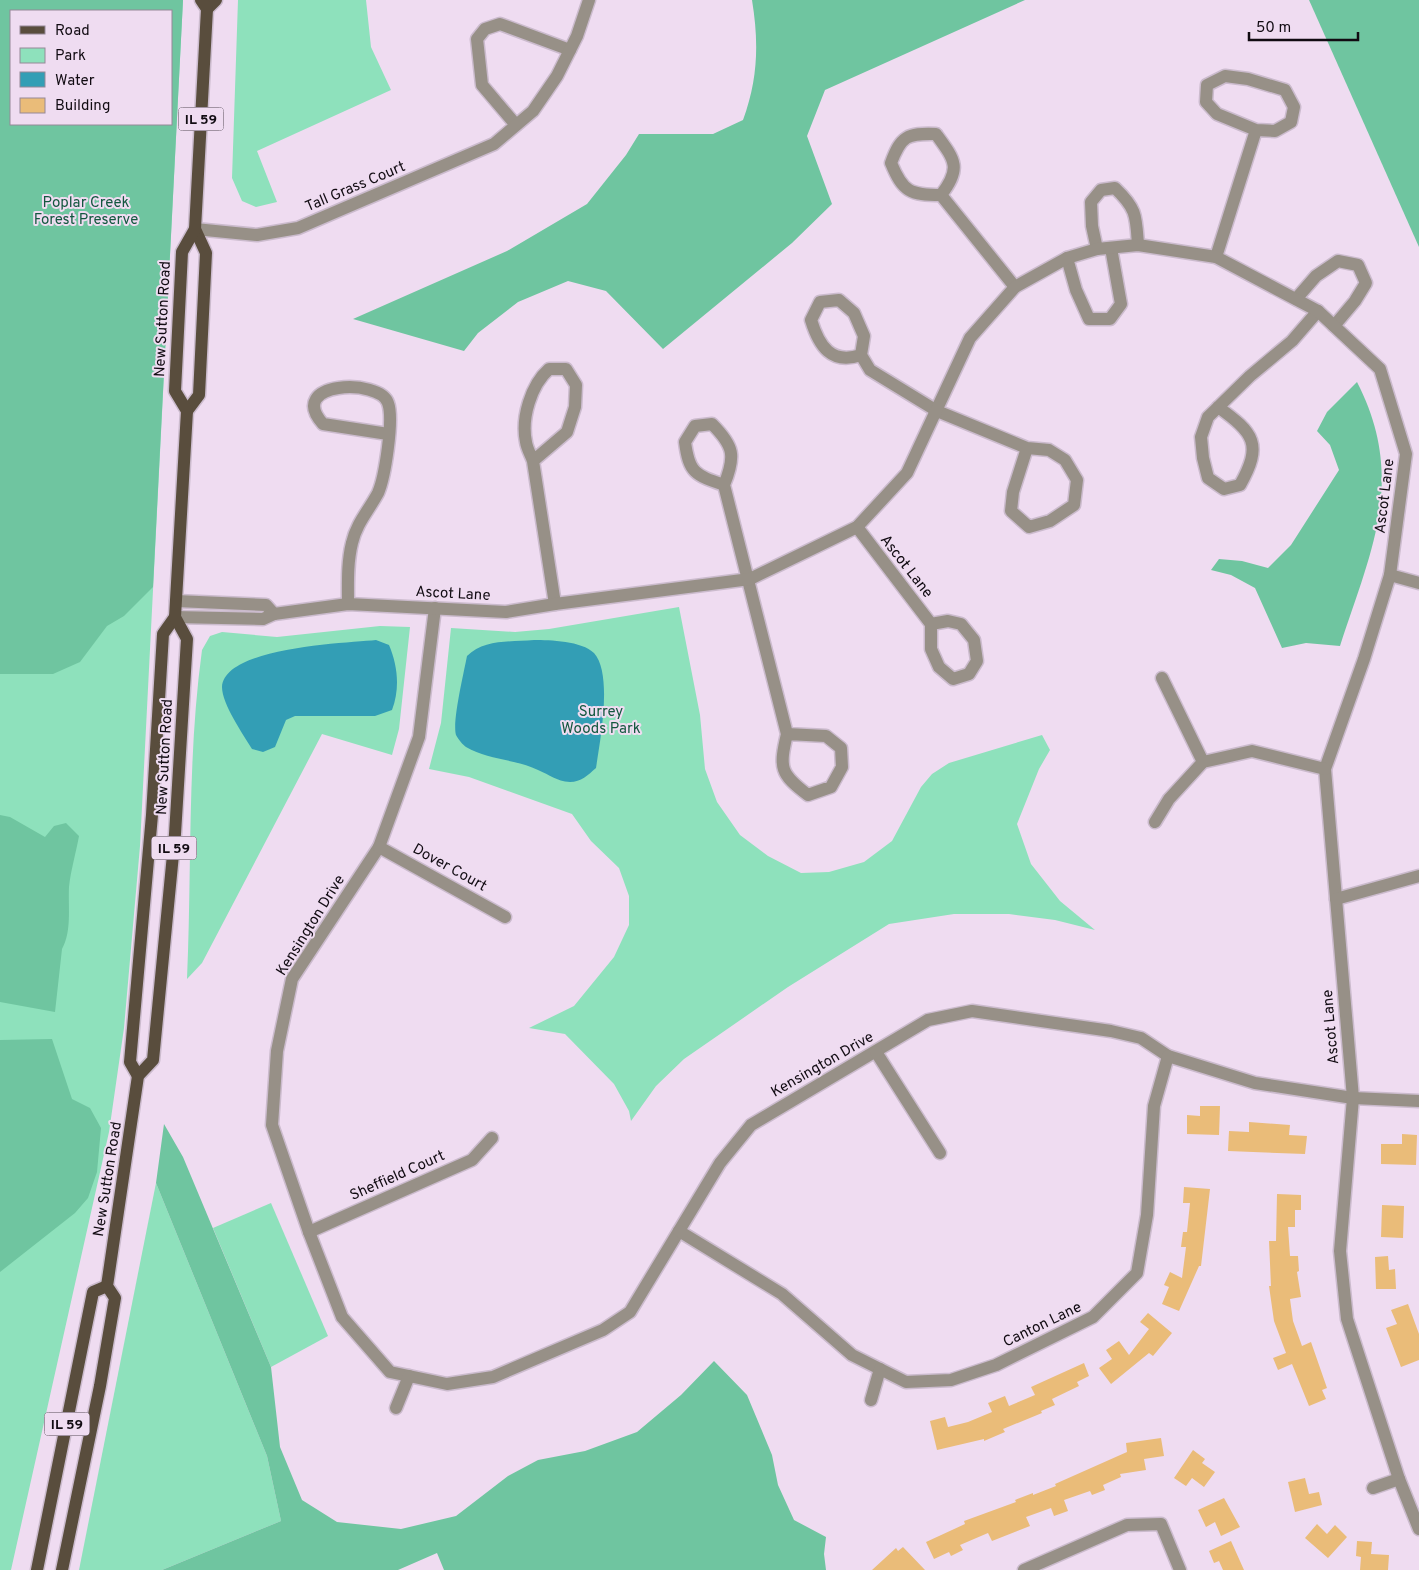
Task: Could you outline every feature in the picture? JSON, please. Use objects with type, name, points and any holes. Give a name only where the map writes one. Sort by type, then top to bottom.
[{"type":"main road","name":"New Sutton Road","points":[[187,411],[175,391],[182,252],[195,229],[208,3]]},
{"type":"main road","name":"New Sutton Road","points":[[138,1076],[130,1062],[151,834],[163,634],[175,616],[187,411],[199,395],[206,253],[195,229]]},
{"type":"main road","name":"New Sutton Road","points":[[62,1570],[100,1386],[115,1298],[107,1286],[138,1076],[153,1060],[173,863],[187,639],[175,616]]},
{"type":"main road","name":"IL 59","points":[[37,1570],[93,1292],[107,1286]]},
{"type":"street","name":"Tall Grass Court","points":[[195,229],[257,235],[298,228],[494,144],[532,111],[557,76],[570,50],[589,0]]},
{"type":"street","points":[[516,125],[482,85],[477,39],[485,29],[500,24],[570,50]]},
{"type":"street","points":[[1225,76],[1248,79],[1285,90],[1294,106],[1292,122],[1275,131],[1256,130],[1217,114],[1206,102],[1207,85],[1225,76]]},
{"type":"street","points":[[1216,257],[1256,130]]},
{"type":"street","points":[[941,196],[952,180],[953,158],[936,134],[916,133],[898,144],[891,163],[900,185],[920,195],[941,196],[1015,287]]},
{"type":"street","points":[[1097,249],[1092,226],[1090,202],[1101,190],[1115,188],[1131,202],[1137,222],[1138,245]]},
{"type":"street","name":"Ascot Lane","points":[[175,616],[263,619],[274,614],[348,604],[506,612],[750,579],[857,527],[907,473],[970,338],[1015,287],[1067,258],[1097,249],[1138,245],[1216,257],[1318,311],[1380,370],[1406,454],[1390,574],[1364,659],[1325,769],[1352,1098],[1340,1251],[1347,1319],[1399,1480],[1419,1529]]},
{"type":"street","points":[[1067,258],[1076,290],[1089,319],[1110,319],[1121,304],[1111,248]]},
{"type":"street","points":[[1296,300],[1316,276],[1338,261],[1358,265],[1366,283],[1356,301],[1334,326]]},
{"type":"street","points":[[861,355],[848,360],[832,355],[818,341],[811,320],[820,302],[839,300],[854,313],[864,336],[861,355],[870,370],[936,411],[1027,448],[1049,450],[1065,460],[1077,480],[1074,505],[1050,521],[1028,527],[1012,511],[1013,492],[1027,448]]},
{"type":"street","points":[[1218,407],[1246,429],[1254,449],[1250,467],[1240,485],[1224,489],[1208,478],[1201,437],[1208,417],[1218,407],[1250,376],[1292,341],[1318,311]]},
{"type":"street","points":[[533,461],[567,432],[575,407],[576,385],[566,369],[549,369],[538,378],[524,422],[526,442],[533,461],[555,604]]},
{"type":"street","points":[[348,604],[349,560],[352,542],[359,524],[378,492],[386,461],[391,411],[388,400],[383,395],[375,392],[333,388],[323,391],[317,398],[314,407],[316,417],[323,424],[388,434]]},
{"type":"street","points":[[724,485],[700,477],[688,464],[685,442],[695,426],[712,424],[728,440],[733,464],[724,485],[750,579],[787,734],[781,758],[789,780],[808,795],[832,787],[842,767],[841,748],[826,736],[787,734]]},
{"type":"street","name":"Ascot Lane","points":[[857,527],[931,624]]},
{"type":"street","points":[[1390,574],[1419,583]]},
{"type":"street","points":[[176,601],[266,605],[274,614]]},
{"type":"street","name":"Kensington Drive","points":[[435,608],[419,738],[379,847],[292,980],[277,1051],[272,1125],[309,1232],[342,1317],[390,1372],[447,1384],[494,1377],[603,1330],[630,1312],[720,1163],[751,1125],[928,1020],[972,1011],[1133,1036],[1141,1038],[1168,1056],[1255,1083],[1352,1098],[1419,1101]]},
{"type":"street","points":[[948,622],[961,624],[974,640],[977,661],[969,674],[953,679],[939,667],[931,649],[931,624],[948,622]]},
{"type":"street","points":[[1162,678],[1203,762]]},
{"type":"street","points":[[1154,822],[1169,799],[1203,762],[1252,751],[1325,769]]},
{"type":"street","name":"Dover Court","points":[[379,847],[505,917]]},
{"type":"street","points":[[1336,899],[1419,876]]},
{"type":"street","points":[[876,1052],[940,1153]]},
{"type":"street","name":"Canton Lane","points":[[678,1231],[782,1294],[852,1355],[906,1382],[951,1380],[996,1365],[1094,1317],[1137,1273],[1147,1215],[1154,1106],[1168,1056]]},
{"type":"street","name":"Sheffield Court","points":[[309,1232],[472,1160],[492,1138]]},
{"type":"street","points":[[871,1400],[880,1369]]},
{"type":"street","points":[[396,1408],[409,1376]]},
{"type":"street","points":[[1373,1488],[1399,1480]]},
{"type":"street","points":[[1024,1570],[1126,1525],[1161,1524],[1180,1570]]},
{"type":"green space","name":"Poplar Creek Forest Preserve","points":[[0,0],[183,0],[140,846],[124,1028],[109,1132],[11,1570],[0,1570]]},
{"type":"green space","points":[[0,0],[183,0],[153,587],[124,616],[107,626],[80,662],[53,674],[0,674]]},
{"type":"green space","points":[[238,0],[366,0],[371,47],[391,90],[257,151],[277,202],[256,207],[242,201],[232,178]]},
{"type":"green space","points":[[752,0],[1025,0],[825,90],[807,136],[832,204],[792,243],[663,349],[606,291],[568,281],[518,302],[478,333],[464,351],[353,319],[507,251],[587,204],[626,155],[639,134],[713,134],[743,120],[752,90],[756,61],[756,31]]},
{"type":"green space","points":[[1309,0],[1419,0],[1419,247]]},
{"type":"green space","points":[[1357,382],[1372,417],[1380,451],[1382,483],[1379,515],[1363,578],[1340,646],[1306,643],[1282,648],[1255,588],[1231,575],[1211,570],[1219,559],[1242,561],[1268,568],[1291,545],[1339,470],[1330,445],[1317,431],[1327,412]]},
{"type":"green space","name":"Surrey Woods Park","points":[[679,607],[700,715],[705,769],[717,802],[740,835],[768,856],[801,873],[829,872],[864,862],[892,841],[921,787],[932,774],[949,763],[1042,735],[1050,750],[1039,769],[1017,824],[1031,864],[1060,901],[1095,930],[1055,920],[1009,914],[954,914],[889,924],[788,987],[684,1059],[656,1086],[631,1121],[629,1111],[614,1084],[565,1034],[529,1028],[574,1006],[614,957],[629,925],[629,896],[619,868],[591,841],[572,814],[469,777],[429,769],[441,723],[451,628],[515,632],[549,629]]},
{"type":"green space","points":[[380,626],[410,627],[399,729],[392,755],[322,734],[202,963],[187,979],[192,773],[197,691],[202,650],[210,636],[222,632],[277,637]]},
{"type":"green space","points":[[0,815],[10,817],[45,837],[54,826],[66,823],[79,836],[69,887],[69,919],[67,935],[62,949],[55,1012],[0,1002]]},
{"type":"green space","points":[[52,1039],[72,1099],[90,1108],[101,1128],[97,1172],[88,1198],[75,1213],[0,1272],[0,1040]]},
{"type":"green space","points":[[164,1124],[183,1157],[271,1367],[280,1447],[302,1500],[337,1522],[401,1529],[456,1516],[508,1476],[538,1460],[585,1451],[637,1432],[681,1395],[714,1361],[747,1395],[772,1455],[778,1485],[794,1520],[826,1537],[824,1554],[826,1570],[444,1570],[437,1553],[398,1570],[162,1570],[281,1521],[267,1456],[156,1183]]},
{"type":"green space","points":[[156,1183],[267,1456],[281,1521],[162,1570],[79,1570]]},
{"type":"green space","points":[[271,1203],[328,1336],[271,1367],[213,1228]]},
{"type":"water","points":[[376,640],[389,645],[396,669],[397,686],[392,710],[375,716],[295,716],[286,720],[275,747],[263,752],[252,749],[225,702],[222,687],[228,674],[243,663],[264,655],[315,646]]},
{"type":"water","points":[[534,640],[566,642],[582,646],[594,653],[600,663],[603,676],[604,708],[596,768],[578,781],[570,782],[553,778],[529,766],[474,751],[465,746],[456,735],[457,709],[467,656],[481,647],[490,644]]},
{"type":"building","points":[[1200,1106],[1220,1106],[1219,1135],[1187,1134],[1187,1115],[1200,1116]]},
{"type":"building","points":[[1249,1122],[1290,1125],[1289,1135],[1307,1136],[1305,1154],[1228,1151],[1229,1131],[1249,1132]]},
{"type":"building","points":[[1402,1134],[1417,1135],[1416,1165],[1381,1164],[1381,1144],[1402,1144]]},
{"type":"building","points":[[1184,1187],[1210,1189],[1201,1266],[1199,1266],[1179,1311],[1162,1304],[1169,1287],[1164,1285],[1170,1272],[1182,1278],[1186,1247],[1181,1247],[1183,1232],[1187,1232],[1190,1203],[1183,1203]]},
{"type":"building","points":[[1277,1194],[1301,1195],[1301,1210],[1295,1210],[1295,1227],[1288,1227],[1290,1256],[1298,1256],[1299,1271],[1297,1272],[1301,1297],[1290,1299],[1293,1321],[1302,1346],[1311,1342],[1327,1388],[1322,1390],[1326,1399],[1309,1406],[1292,1364],[1278,1370],[1273,1358],[1286,1353],[1274,1321],[1269,1286],[1271,1286],[1269,1241],[1276,1241]]},
{"type":"building","points":[[1382,1205],[1404,1206],[1403,1238],[1381,1237]]},
{"type":"building","points":[[1388,1256],[1389,1270],[1395,1269],[1396,1289],[1376,1289],[1375,1257]]},
{"type":"building","points":[[1408,1304],[1419,1334],[1419,1360],[1401,1367],[1386,1328],[1397,1324],[1391,1310]]},
{"type":"building","points":[[1148,1313],[1172,1333],[1153,1356],[1149,1353],[1111,1384],[1099,1368],[1112,1359],[1106,1350],[1119,1341],[1129,1355],[1149,1329],[1140,1322]]},
{"type":"building","points":[[1084,1363],[1089,1376],[1077,1382],[1079,1386],[1052,1399],[1055,1405],[1041,1411],[1042,1413],[1003,1429],[1005,1432],[984,1441],[984,1439],[937,1450],[930,1421],[945,1417],[948,1427],[968,1422],[992,1412],[988,1403],[1005,1396],[1009,1406],[1035,1395],[1031,1387]]},
{"type":"building","points":[[1161,1438],[1164,1456],[1144,1459],[1146,1470],[1120,1474],[1121,1477],[1103,1485],[1105,1490],[1092,1495],[1090,1491],[1064,1500],[1068,1511],[1054,1516],[1051,1508],[1026,1517],[1030,1526],[992,1541],[988,1533],[960,1545],[963,1550],[951,1556],[949,1552],[934,1559],[926,1542],[965,1524],[964,1521],[1016,1502],[1015,1500],[1033,1493],[1033,1495],[1056,1486],[1055,1484],[1127,1452],[1126,1443]]},
{"type":"building","points":[[1193,1450],[1205,1459],[1202,1463],[1215,1472],[1204,1487],[1192,1478],[1186,1486],[1174,1478]]},
{"type":"building","points":[[1305,1478],[1309,1494],[1319,1492],[1322,1505],[1295,1512],[1288,1482]]},
{"type":"building","points":[[1224,1498],[1240,1527],[1221,1536],[1215,1522],[1206,1527],[1198,1510]]},
{"type":"building","points":[[1317,1524],[1327,1534],[1335,1525],[1347,1537],[1328,1558],[1305,1538]]},
{"type":"building","points":[[1231,1541],[1244,1570],[1223,1570],[1219,1561],[1214,1563],[1209,1551]]},
{"type":"building","points":[[1357,1541],[1372,1542],[1371,1554],[1389,1555],[1388,1570],[1360,1570],[1361,1557],[1356,1556]]},
{"type":"building","points":[[903,1547],[925,1570],[872,1570],[896,1548],[898,1551]]}]
